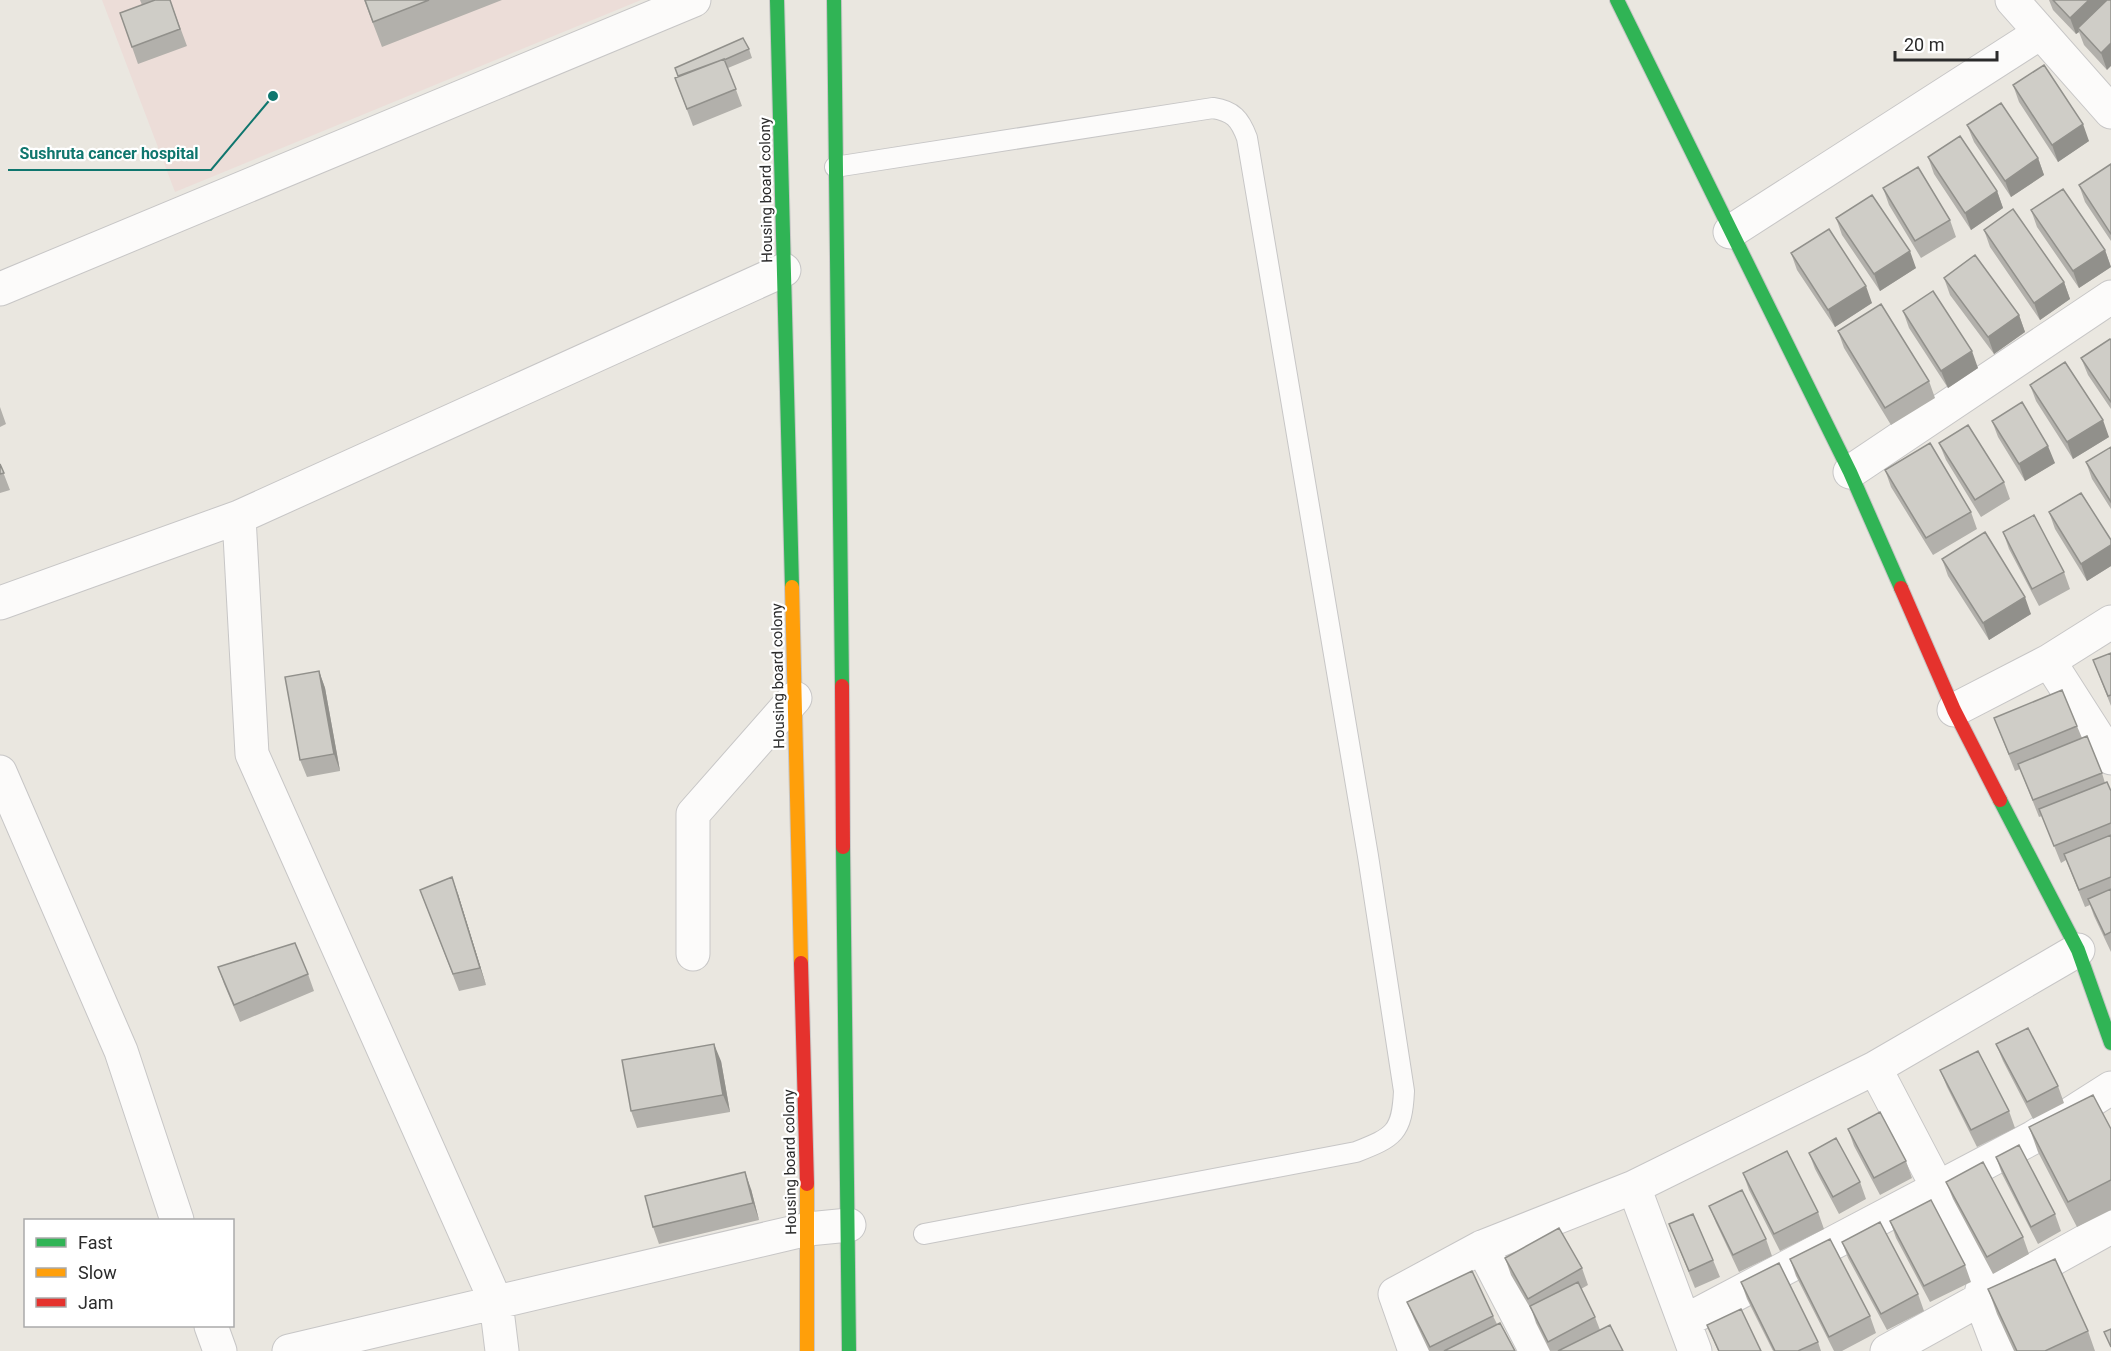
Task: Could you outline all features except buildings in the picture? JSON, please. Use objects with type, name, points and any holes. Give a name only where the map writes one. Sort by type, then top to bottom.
[{"type":"street","points":[[0,289],[694,0]]},
{"type":"street","name":"Housing board colony","points":[[777,0],[808,1229],[807,1351]]},
{"type":"street","points":[[834,0],[849,1351]]},
{"type":"street","points":[[1617,0],[1850,472],[1954,710],[2078,950],[2111,1043]]},
{"type":"street","points":[[2012,0],[2111,112]]},
{"type":"street","points":[[1730,232],[2040,33]]},
{"type":"street","points":[[0,603],[239,517],[784,270]]},
{"type":"street","points":[[1850,472],[2111,297]]},
{"type":"street","points":[[239,517],[252,754],[496,1302],[502,1351]]},
{"type":"street","points":[[1954,710],[2049,661],[2111,622]]},
{"type":"street","points":[[2049,661],[2111,758]]},
{"type":"street","points":[[693,954],[693,814],[795,698]]},
{"type":"street","points":[[0,772],[121,1051],[176,1219]]},
{"type":"street","points":[[1415,1351],[1395,1294],[1482,1247],[1634,1187],[1875,1068],[2078,950]]},
{"type":"street","points":[[1875,1068],[1985,1278],[1980,1298],[2000,1351]]},
{"type":"street","points":[[1634,1187],[1690,1336],[1937,1187],[2034,1137],[2111,1088]]},
{"type":"street","points":[[289,1351],[808,1229],[849,1225]]},
{"type":"street","points":[[1887,1351],[2111,1227]]},
{"type":"street","points":[[1482,1247],[1536,1351]]},
{"type":"street","points":[[211,1327],[220,1351]]},
{"type":"lane","points":[[835,167],[1213,108],[1230,110],[1241,123],[1247,138],[1350,750],[1404,1091],[1403,1116],[1394,1133],[1356,1152],[924,1234]]},
{"type":"shaded area","points":[[102,0],[641,0],[175,192]]},
{"type":"traffic: fast","points":[[777,0],[792,587]]},
{"type":"traffic: fast","points":[[834,0],[842,686]]},
{"type":"traffic: fast","points":[[1617,0],[1850,472],[1901,588]]},
{"type":"traffic: fast","points":[[2000,800],[2078,950],[2111,1043]]},
{"type":"traffic: fast","points":[[843,847],[849,1351]]},
{"type":"traffic: slow","points":[[792,587],[801,963]]},
{"type":"traffic: slow","points":[[807,1184],[807,1351]]},
{"type":"traffic: jam","points":[[1901,588],[1954,710],[2000,800]]},
{"type":"traffic: jam","points":[[842,686],[843,847]]},
{"type":"traffic: jam","points":[[801,963],[807,1184]]},
{"type":"place","name":"Sushruta cancer hospital","points":[[273,96]]}]
